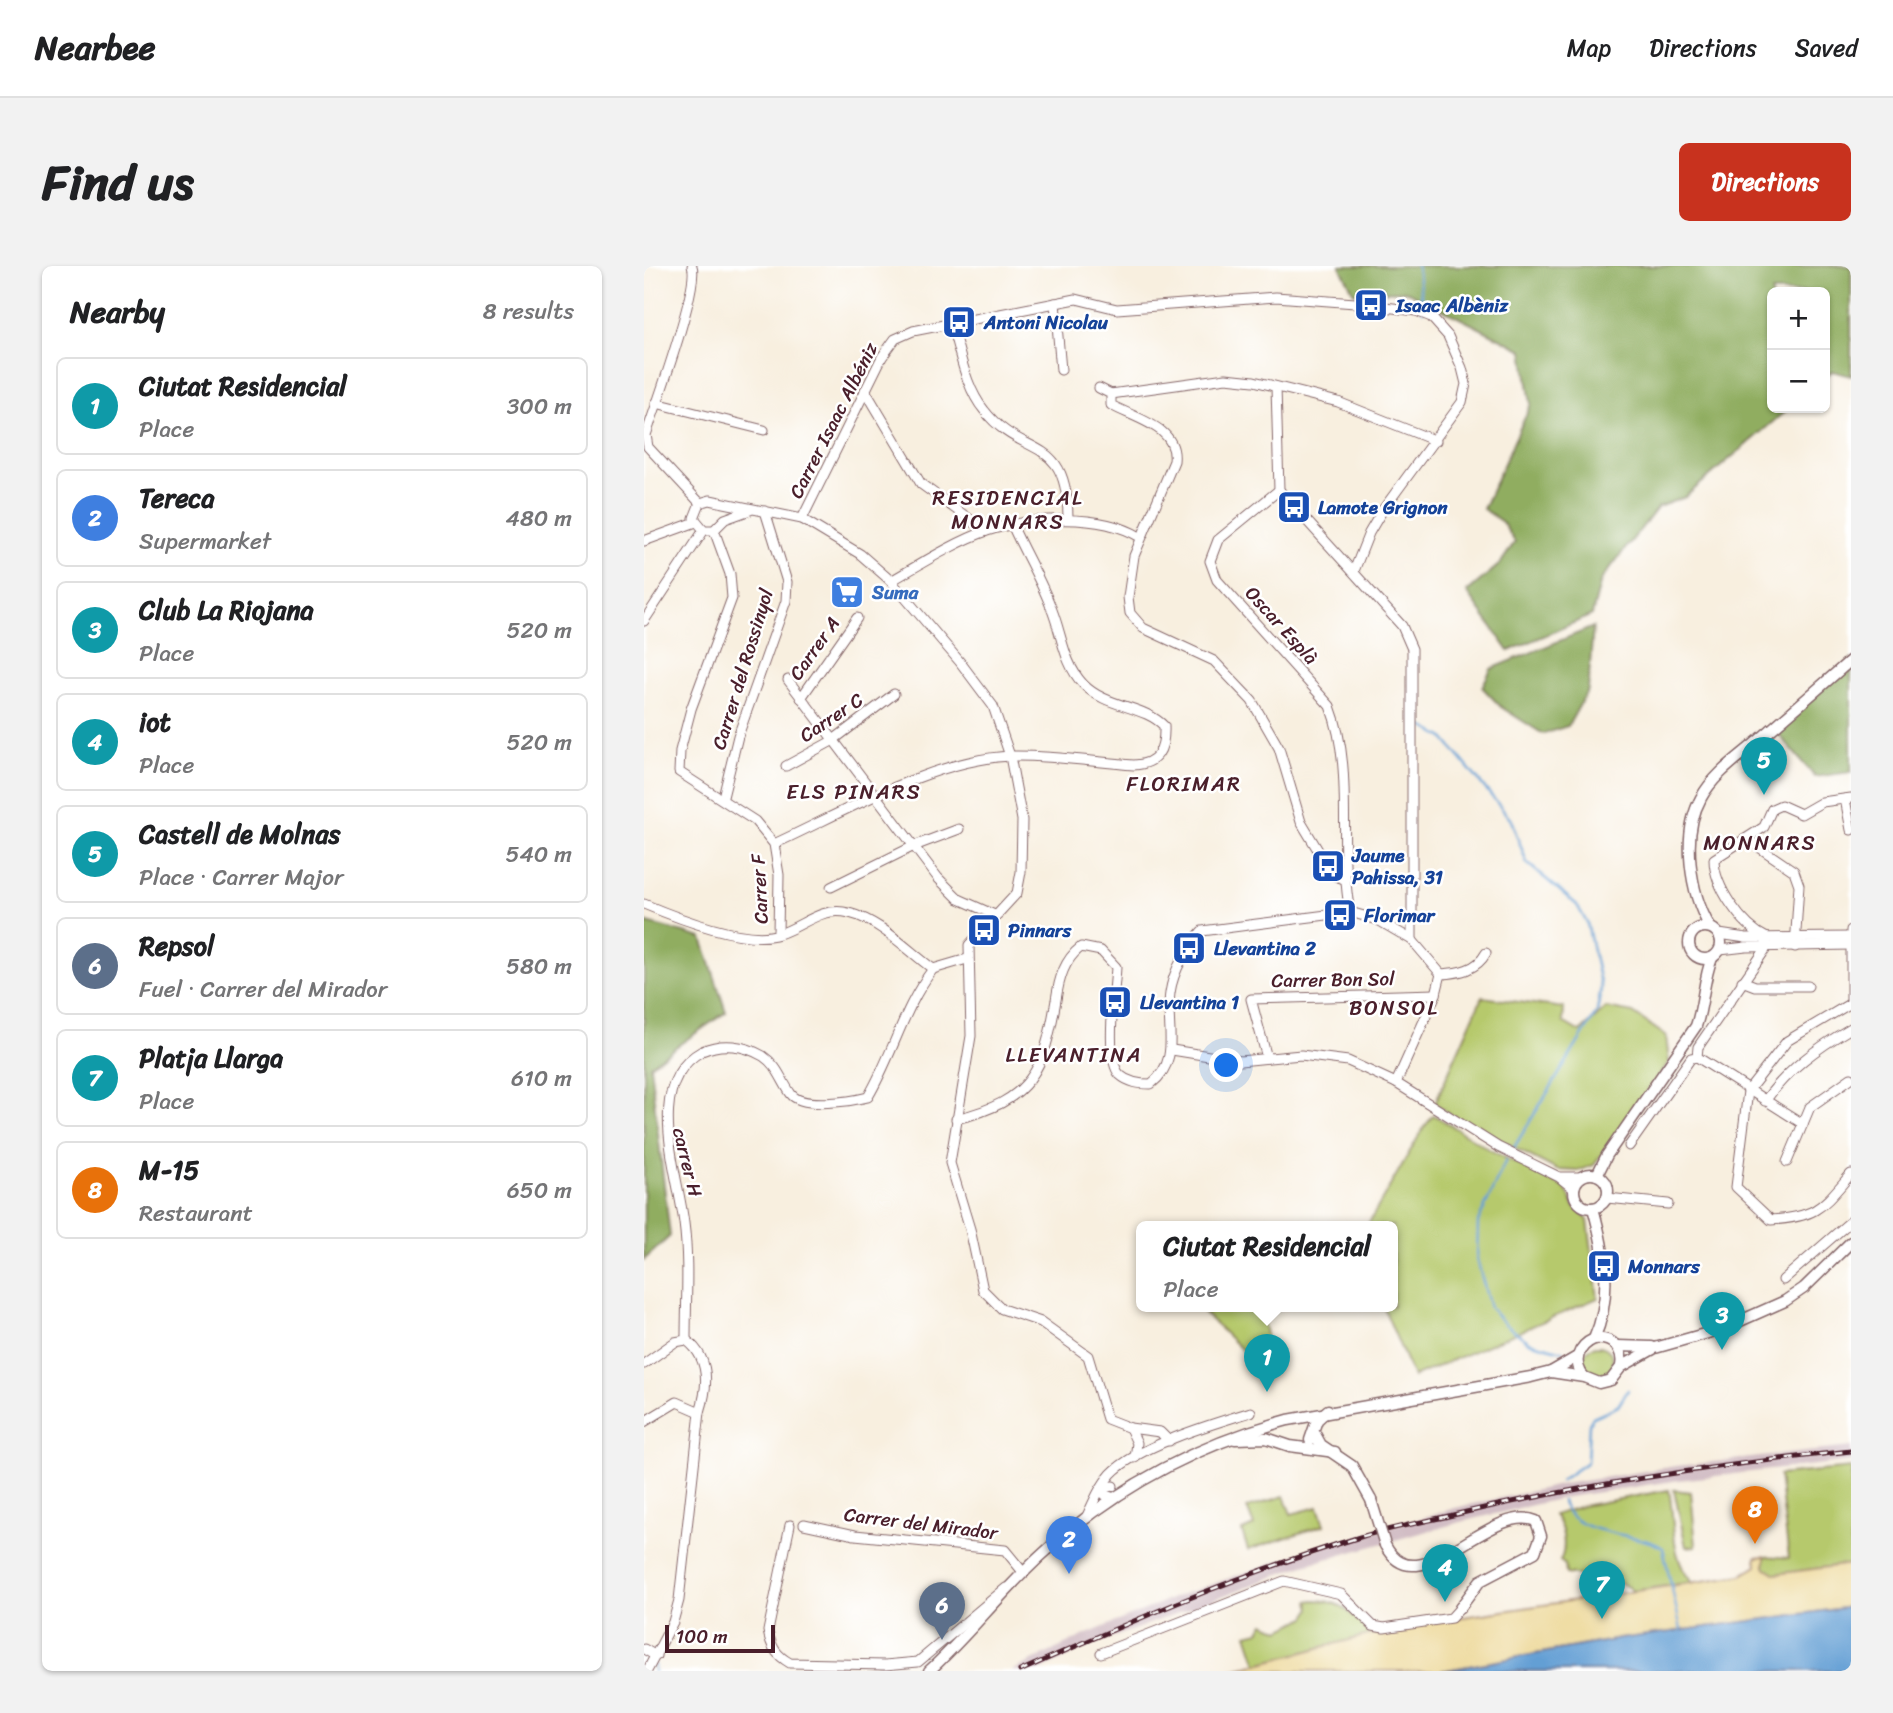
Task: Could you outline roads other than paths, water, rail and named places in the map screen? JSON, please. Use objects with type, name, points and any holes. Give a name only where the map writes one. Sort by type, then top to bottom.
[{"type":"street","points":[[692,266],[695,274],[646,435],[648,447],[700,503]]},
{"type":"street","name":"Carrer Isaac Albéniz","points":[[802,519],[882,356],[895,339],[913,331],[1076,299],[1117,309],[1276,297],[1416,311],[1441,324],[1459,360],[1466,384],[1462,402],[1369,533],[1354,571]]},
{"type":"street","points":[[1055,303],[1061,370]]},
{"type":"street","points":[[951,324],[971,386],[985,412],[1003,428],[1041,449],[1061,470],[1068,494],[1068,517]]},
{"type":"street","points":[[1099,388],[1111,394],[1226,378],[1338,402],[1436,441]]},
{"type":"street","points":[[1276,387],[1279,490],[1402,626],[1412,649],[1412,940]]},
{"type":"street","points":[[865,390],[922,484],[986,531]]},
{"type":"street","points":[[1111,394],[1111,405],[1166,433],[1175,447],[1174,461],[1140,537],[1128,597],[1130,613],[1136,622],[1155,634],[1206,655],[1222,667],[1252,701],[1279,748],[1301,822],[1333,875],[1344,879]]},
{"type":"street","points":[[656,403],[764,430]]},
{"type":"street","name":"Oscar Esplà","points":[[1279,490],[1218,540],[1210,561],[1217,580],[1330,706],[1339,732],[1347,846],[1344,879],[1350,912]]},
{"type":"street","points":[[750,510],[725,519],[714,530],[704,530],[696,522],[695,512],[700,503],[710,500],[802,519],[846,544],[891,581],[960,662],[993,706],[1010,756],[1023,846],[1017,894],[969,945],[967,959],[971,1036],[950,1163],[970,1228],[983,1290],[1002,1309],[1031,1317],[1079,1347],[1088,1356],[1107,1419],[1130,1428],[1160,1432],[1169,1441]]},
{"type":"street","points":[[720,504],[725,519]]},
{"type":"street","name":"Carrer del Rossinyol","points":[[723,797],[738,736],[786,601],[787,582],[765,511]]},
{"type":"street","points":[[891,581],[986,531],[1068,517],[1096,522],[1140,537]]},
{"type":"street","points":[[644,541],[696,522]]},
{"type":"street","points":[[774,844],[924,774],[1010,756],[1150,764],[1159,753],[1164,738],[1164,726],[1158,720],[1105,700],[1075,673],[1052,608],[1013,527]]},
{"type":"street","points":[[644,621],[704,530]]},
{"type":"street","name":"Carrer F","points":[[714,530],[730,574],[732,598],[691,709],[678,766],[683,777],[723,797],[755,821],[774,844],[779,876],[778,934]]},
{"type":"street","name":"Carrer A","points":[[801,698],[857,618]]},
{"type":"street","points":[[1597,1175],[1607,1155],[1696,1026],[1703,1007],[1706,977],[1716,954],[1714,931],[1701,912],[1690,837],[1696,807],[1702,795],[1724,770],[1851,660]]},
{"type":"street","points":[[788,680],[875,798],[959,899],[997,916]]},
{"type":"street","name":"Carrer C","points":[[786,766],[832,741],[894,694]]},
{"type":"street","points":[[1767,942],[1738,916],[1714,859],[1766,825],[1772,808],[1781,805],[1801,814],[1822,802],[1848,798],[1851,830]]},
{"type":"street","points":[[831,887],[914,846],[959,828]]},
{"type":"street","points":[[1747,839],[1794,871],[1799,885],[1795,943]]},
{"type":"street","points":[[644,904],[678,918],[760,936],[778,934],[822,913],[846,912],[870,919],[933,969],[967,959]]},
{"type":"street","points":[[956,1119],[995,1107],[1034,1077],[1050,1036],[1058,989],[1068,957],[1081,947],[1101,951],[1116,967],[1112,1056],[1119,1074],[1130,1082],[1151,1084],[1161,1076],[1172,1050],[1170,991],[1191,943],[1202,931],[1350,912],[1378,920],[1412,940],[1441,974]]},
{"type":"street","points":[[1701,912],[1688,944],[1706,977]]},
{"type":"street","points":[[1694,930],[1714,931],[1767,942],[1850,939],[1851,1003],[1787,1041],[1748,1091],[1736,1188],[1772,1220],[1796,1219],[1820,1210],[1851,1174]]},
{"type":"street","points":[[1696,957],[1767,942]]},
{"type":"street","points":[[1697,1057],[1698,1047],[1767,942]]},
{"type":"street","points":[[1441,974],[1459,973],[1481,962],[1486,953]]},
{"type":"street","name":"carrer H","points":[[686,1340],[684,1223],[660,1125],[664,1095],[676,1068],[709,1047],[740,1046],[774,1065],[789,1092],[800,1101],[851,1101],[868,1097],[884,1067],[912,999],[933,969]]},
{"type":"street","points":[[1396,1083],[1436,994],[1441,974]]},
{"type":"street","points":[[1742,981],[1755,986],[1808,986]]},
{"type":"street","name":"Carrer Bon Sol","points":[[1267,1058],[1251,999],[1436,994]]},
{"type":"street","points":[[1765,1101],[1780,1080],[1799,1063],[1851,1028]]},
{"type":"street","points":[[1172,1050],[1229,1060],[1301,1055],[1348,1061],[1396,1083],[1498,1147],[1559,1177],[1574,1189],[1579,1203],[1593,1208]]},
{"type":"street","points":[[1629,1146],[1691,1058],[1697,1057],[1803,1124]]},
{"type":"street","points":[[1787,1162],[1810,1107],[1851,1078]]},
{"type":"street","points":[[1559,1177],[1597,1175]]},
{"type":"street","points":[[1593,1208],[1606,1198],[1608,1187],[1597,1175]]},
{"type":"street","points":[[1574,1189],[1581,1177]]},
{"type":"street","points":[[1606,1198],[1668,1204]]},
{"type":"street","points":[[1550,1373],[1577,1357],[1580,1349],[1594,1339],[1603,1318],[1606,1279],[1593,1208]]},
{"type":"street","points":[[1783,1280],[1851,1221]]},
{"type":"street","points":[[1621,1367],[1655,1348],[1722,1329],[1785,1301],[1804,1287],[1851,1242]]},
{"type":"street","points":[[1101,1488],[1105,1495],[1222,1440],[1328,1410],[1550,1373],[1604,1382],[1617,1375],[1621,1367],[1621,1353],[1613,1343],[1603,1318]]},
{"type":"street","points":[[1594,1339],[1655,1348]]},
{"type":"street","points":[[644,1364],[675,1342],[686,1340],[698,1351],[706,1376],[679,1600],[673,1622],[651,1664]]},
{"type":"street","points":[[1577,1357],[1584,1377]]},
{"type":"street","points":[[644,1422],[677,1402],[700,1412]]},
{"type":"street","points":[[1290,1446],[1306,1444],[1315,1434],[1317,1420],[1328,1410]]},
{"type":"street","points":[[1087,1516],[1099,1490],[1111,1474],[1135,1458],[1169,1441],[1251,1412]]},
{"type":"street","points":[[1288,1420],[1282,1434],[1290,1446]]},
{"type":"street","points":[[1130,1428],[1138,1443],[1135,1458]]},
{"type":"street","points":[[1101,1653],[1284,1581],[1341,1594],[1373,1626],[1384,1628],[1451,1618],[1480,1581],[1535,1552],[1541,1536],[1536,1521],[1519,1521],[1482,1532],[1442,1557],[1420,1566],[1402,1563],[1385,1545],[1371,1500],[1352,1466],[1335,1452],[1321,1446],[1315,1434]]},
{"type":"street","points":[[1222,1440],[1266,1438],[1290,1446],[1335,1452]]},
{"type":"street","points":[[1111,1474],[1115,1491]]},
{"type":"street","points":[[929,1671],[1023,1572],[1115,1491]]},
{"type":"street","name":"Carrer del Mirador","points":[[804,1524],[855,1535],[1005,1550],[1023,1572]]},
{"type":"street","points":[[790,1525],[768,1630],[771,1645],[778,1656],[790,1663],[885,1665],[918,1662],[997,1592],[1011,1586]]},
{"type":"street","points":[[644,1649],[651,1664]]},
{"type":"street","points":[[885,1665],[895,1671]]},
{"type":"water","points":[[1851,1607],[1851,1671],[1441,1671],[1619,1639]]},
{"type":"waterway","points":[[1417,266],[1423,311]]},
{"type":"waterway","points":[[1415,722],[1443,737],[1511,820],[1527,863],[1577,905],[1587,923],[1601,988],[1597,1012],[1513,1149]]},
{"type":"waterway","points":[[1506,1160],[1478,1222],[1477,1259],[1490,1308],[1505,1324],[1529,1342],[1563,1351]]},
{"type":"waterway","points":[[1560,1481],[1587,1462],[1589,1424],[1593,1417],[1618,1406],[1628,1390]]},
{"type":"waterway","points":[[1562,1501],[1568,1513],[1578,1521],[1663,1548],[1681,1630]]},
{"type":"waterway","points":[[654,1665],[654,1671]]},
{"type":"railway","points":[[1020,1671],[1230,1582],[1372,1534],[1602,1485],[1701,1469],[1851,1451]]},
{"type":"place","name":"Isaac Albèniz","points":[[1371,305]]},
{"type":"place","name":"Antoni Nicolau","points":[[959,322]]},
{"type":"place","name":"Lamote Grignon","points":[[1294,507]]},
{"type":"place","name":"Suma","points":[[847,592]]},
{"type":"place","name":"Castell de Molnas","points":[[1764,795]]},
{"type":"place","name":"Jaume Pahissa, 31","points":[[1328,866]]},
{"type":"place","name":"Florimar","points":[[1340,915]]},
{"type":"place","name":"Pinnars","points":[[984,930]]},
{"type":"place","name":"Llevantina 2","points":[[1189,948]]},
{"type":"place","name":"Llevantina 1","points":[[1115,1002]]},
{"type":"place","name":"Monnars","points":[[1604,1266]]},
{"type":"place","name":"Club La Riojana","points":[[1722,1350]]},
{"type":"place","name":"Ciutat Residencial","points":[[1267,1392]]},
{"type":"place","name":"M-15","points":[[1755,1544]]},
{"type":"place","name":"Tereca","points":[[1069,1574]]},
{"type":"place","name":"iot","points":[[1445,1602]]},
{"type":"place","name":"Platja Llarga","points":[[1602,1619]]},
{"type":"place","name":"Repsol","points":[[942,1640]]},
{"type":"district","name":"RESIDENCIAL MONNARS","points":[[1008,510]]},
{"type":"district","name":"FLORIMAR","points":[[1184,784]]},
{"type":"district","name":"ELS PINARS","points":[[854,792]]},
{"type":"district","name":"MONNARS","points":[[1760,843]]},
{"type":"district","name":"BONSOL","points":[[1394,1008]]},
{"type":"district","name":"LLEVANTINA","points":[[1074,1055]]}]
